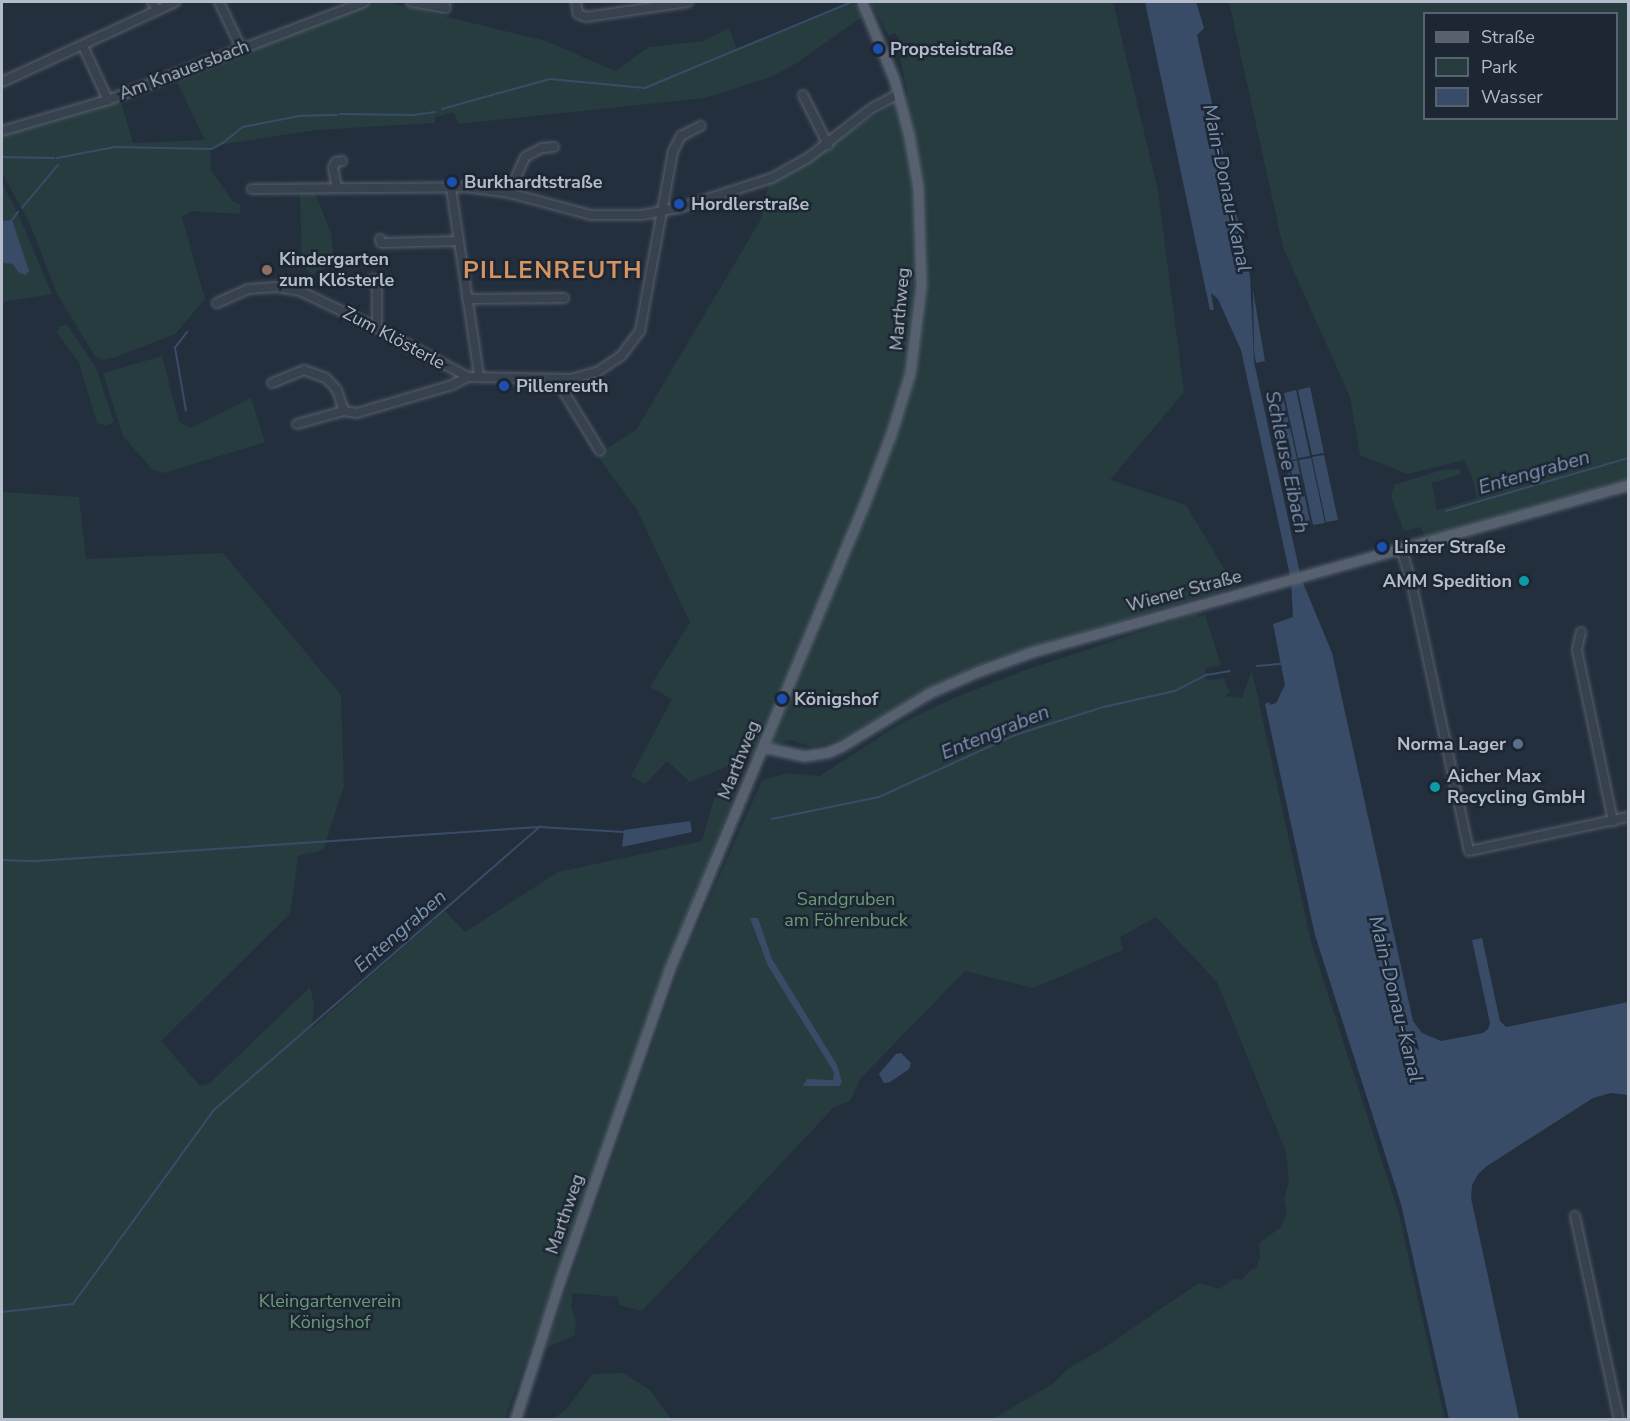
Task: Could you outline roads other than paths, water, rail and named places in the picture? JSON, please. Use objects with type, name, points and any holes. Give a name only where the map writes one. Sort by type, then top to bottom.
[{"type":"main road","name":"Marthweg","points":[[515,1419],[556,1291],[656,1005],[866,502],[898,413],[912,362],[921,296],[921,224],[915,168],[898,94],[879,39],[862,2]]},
{"type":"main road","name":"Wiener Straße","points":[[763,747],[804,756],[828,752],[852,741],[916,700],[991,666],[1105,630],[1629,485]]},
{"type":"street","points":[[152,2],[157,10]]},
{"type":"street","points":[[2,82],[175,2]]},
{"type":"street","points":[[219,2],[241,48]]},
{"type":"street","name":"Am Knauersbach","points":[[2,131],[108,100],[346,4],[364,2]]},
{"type":"street","points":[[411,2],[445,5]]},
{"type":"street","points":[[576,2],[578,14],[586,17],[657,4],[688,2]]},
{"type":"street","points":[[83,46],[108,100]]},
{"type":"street","points":[[252,189],[451,188],[509,193],[591,215],[642,215],[772,178],[828,145],[872,108],[898,94]]},
{"type":"street","points":[[803,95],[828,145]]},
{"type":"street","points":[[663,210],[675,144],[686,132],[701,126]]},
{"type":"street","points":[[509,193],[525,157],[542,148],[554,147]]},
{"type":"street","points":[[337,188],[333,167],[336,162],[342,161]]},
{"type":"street","points":[[451,188],[479,376]]},
{"type":"street","name":"Zum Klösterle","points":[[297,424],[344,411],[357,413],[443,388],[468,377],[556,379],[585,376],[609,365],[629,348],[640,332],[663,210]]},
{"type":"street","points":[[380,239],[381,243],[459,241]]},
{"type":"street","points":[[373,279],[377,289],[377,328]]},
{"type":"street","name":"Zum Klösterle","points":[[217,303],[248,289],[287,288],[377,328],[468,377]]},
{"type":"street","points":[[468,299],[564,298]]},
{"type":"street","points":[[272,383],[304,370],[326,378],[337,390],[344,411]]},
{"type":"street","points":[[556,379],[600,451]]},
{"type":"street","points":[[1401,548],[1412,585],[1469,851],[1629,817]]},
{"type":"street","points":[[1581,632],[1577,650],[1613,821]]},
{"type":"street","points":[[1575,1216],[1619,1419]]},
{"type":"water","name":"Main-Donau-Kanal","points":[[1145,2],[1196,2],[1204,28],[1197,35],[1250,276],[1254,362],[1301,578],[1332,653],[1413,1021],[1422,1033],[1441,1041],[1483,1033],[1488,1029],[1490,1023],[1472,940],[1482,938],[1500,1021],[1506,1027],[1628,1002],[1628,1095],[1611,1093],[1593,1098],[1487,1166],[1478,1174],[1472,1185],[1471,1198],[1519,1419],[1449,1419],[1401,1204],[1315,935],[1265,704],[1276,703],[1285,685],[1273,624],[1293,617],[1291,580],[1241,350],[1218,299],[1211,293],[1214,310],[1210,310]]},
{"type":"water","points":[[12,220],[29,271],[25,275],[18,272],[13,264],[2,263],[2,221]]},
{"type":"water","points":[[1253,290],[1265,361],[1256,363],[1254,351]]},
{"type":"water","points":[[1310,387],[1324,453],[1312,455],[1298,390]]},
{"type":"water","points":[[1296,390],[1310,456],[1298,458],[1284,393]]},
{"type":"water","points":[[1282,393],[1297,459],[1285,461],[1271,396]]},
{"type":"water","points":[[1324,455],[1338,520],[1326,522],[1312,457]]},
{"type":"water","points":[[1311,458],[1325,523],[1313,525],[1299,460]]},
{"type":"water","points":[[1297,460],[1311,526],[1300,528],[1286,463]]},
{"type":"water","points":[[690,821],[692,832],[622,847],[624,830]]},
{"type":"water","points":[[750,918],[758,918],[772,959],[837,1065],[842,1082],[839,1086],[803,1086],[807,1079],[833,1080],[834,1072],[768,966]]},
{"type":"water","points":[[901,1053],[911,1063],[909,1069],[890,1082],[884,1083],[879,1074],[896,1054]]},
{"type":"waterway","points":[[442,109],[550,79],[645,88],[852,2]]},
{"type":"waterway","points":[[340,114],[414,115],[435,112]]},
{"type":"waterway","points":[[57,158],[115,147],[212,149],[243,127],[299,116],[337,115]]},
{"type":"waterway","points":[[2,157],[54,158]]},
{"type":"waterway","points":[[22,208],[58,165]]},
{"type":"waterway","points":[[12,220],[18,212]]},
{"type":"waterway","points":[[186,411],[175,348],[187,332]]},
{"type":"waterway","name":"Entengraben","points":[[1446,511],[1628,458]]},
{"type":"waterway","name":"Entengraben","points":[[1257,666],[1282,664]]},
{"type":"waterway","name":"Entengraben","points":[[772,819],[879,797],[1015,735],[1104,707],[1175,691],[1207,675],[1230,671]]},
{"type":"waterway","points":[[2,860],[37,861],[539,827]]},
{"type":"waterway","name":"Entengraben","points":[[2,1312],[73,1304],[214,1110],[540,827],[624,832]]},
{"type":"place","name":"Propsteistraße","points":[[878,49]]},
{"type":"place","name":"Burkhardtstraße","points":[[452,182]]},
{"type":"place","name":"Hordlerstraße","points":[[679,204]]},
{"type":"place","name":"Kindergarten zum Klösterle","points":[[267,270]]},
{"type":"place","name":"Pillenreuth","points":[[504,386]]},
{"type":"place","name":"Linzer Straße","points":[[1382,547]]},
{"type":"place","name":"AMM Spedition","points":[[1524,581]]},
{"type":"place","name":"Königshof","points":[[782,699]]},
{"type":"place","name":"Norma Lager","points":[[1518,744]]},
{"type":"place","name":"Aicher Max Recycling GmbH","points":[[1435,787]]},
{"type":"district","name":"PILLENREUTH","points":[[553,271]]},
{"type":"water label","name":"Schleuse Eibach","points":[[1287,462]]},
{"type":"park label","name":"Sandgruben am Föhrenbuck","points":[[846,910]]},
{"type":"park label","name":"Kleingartenverein Königshof","points":[[330,1312]]}]
